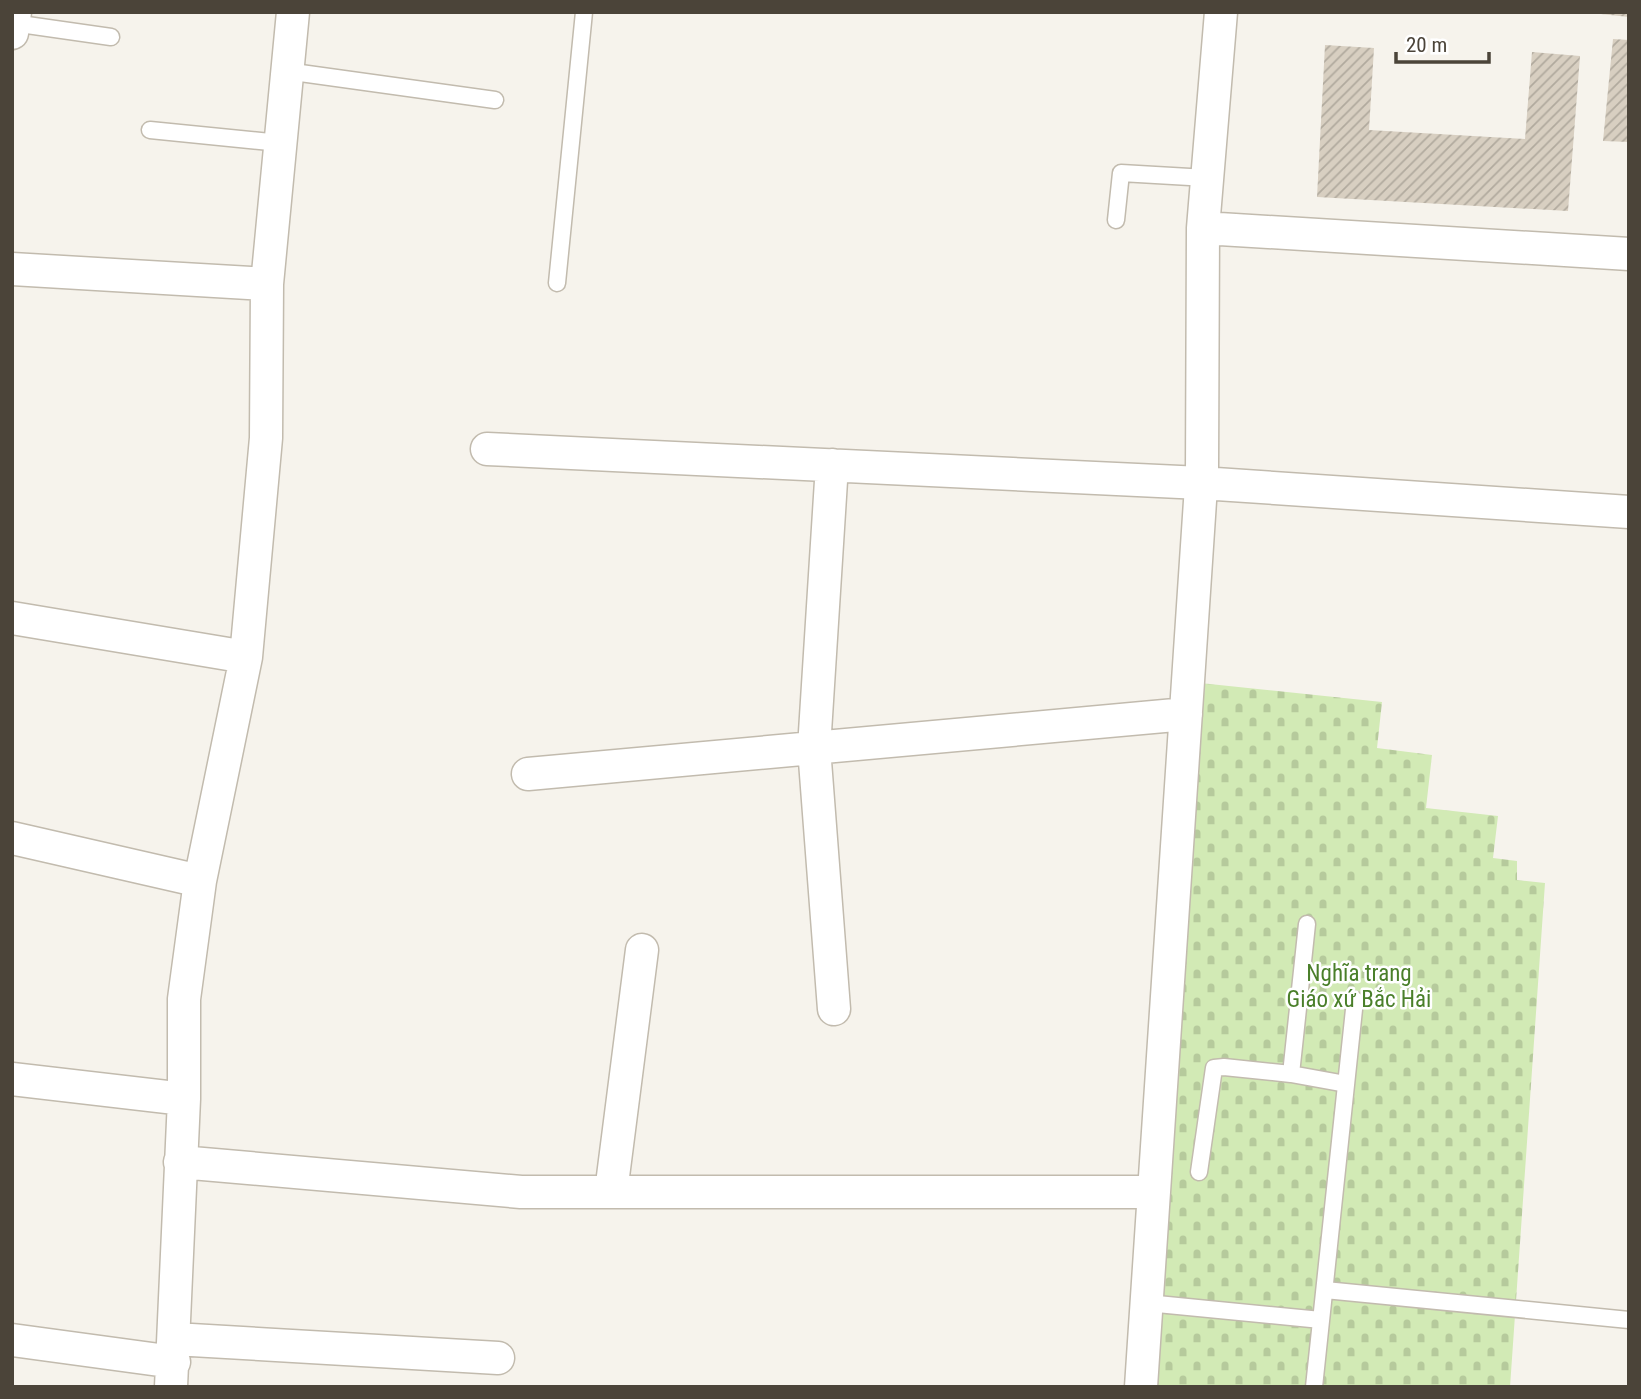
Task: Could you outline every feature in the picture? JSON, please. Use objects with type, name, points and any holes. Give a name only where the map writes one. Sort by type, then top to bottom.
[{"type":"street","points":[[173,1362],[184,1099],[184,999],[200,881],[246,657],[266,438],[267,285],[293,12]]},
{"type":"street","points":[[1141,1387],[1201,483],[1203,228],[1222,12]]},
{"type":"street","points":[[1203,228],[1629,254]]},
{"type":"street","points":[[12,269],[267,285]]},
{"type":"street","points":[[487,449],[1201,483],[1629,512]]},
{"type":"street","points":[[832,465],[814,748],[834,1009]]},
{"type":"street","points":[[12,618],[246,657]]},
{"type":"street","points":[[527,774],[1186,714]]},
{"type":"street","points":[[12,838],[200,881]]},
{"type":"street","points":[[611,1192],[642,950]]},
{"type":"street","points":[[12,1079],[184,1099]]},
{"type":"street","points":[[180,1162],[521,1192],[1154,1192]]},
{"type":"street","points":[[12,1340],[173,1362],[499,1358]]},
{"type":"lane","points":[[557,283],[584,12]]},
{"type":"lane","points":[[13,23],[111,37]]},
{"type":"lane","points":[[286,71],[495,100]]},
{"type":"lane","points":[[150,130],[279,144]]},
{"type":"lane","points":[[1116,220],[1121,173],[1207,178]]},
{"type":"lane","points":[[1291,1074],[1307,925]]},
{"type":"lane","points":[[1314,1387],[1355,1000]]},
{"type":"lane","points":[[1199,1172],[1214,1068],[1291,1074],[1346,1084]]},
{"type":"lane","points":[[1325,1290],[1629,1320]]},
{"type":"lane","points":[[1147,1303],[1321,1320]]},
{"type":"green space","name":"Nghĩa trang Giáo xứ Bắc Hải","points":[[1200,683],[1382,702],[1377,748],[1432,755],[1426,808],[1498,816],[1493,858],[1517,861],[1517,880],[1545,883],[1510,1387],[1153,1387]]},
{"type":"building","points":[[1629,12],[1629,17],[1601,14]]},
{"type":"building","points":[[1613,39],[1629,40],[1629,142],[1603,141]]},
{"type":"building","points":[[1325,45],[1374,48],[1369,130],[1525,139],[1532,52],[1580,56],[1568,211],[1317,197]]}]
